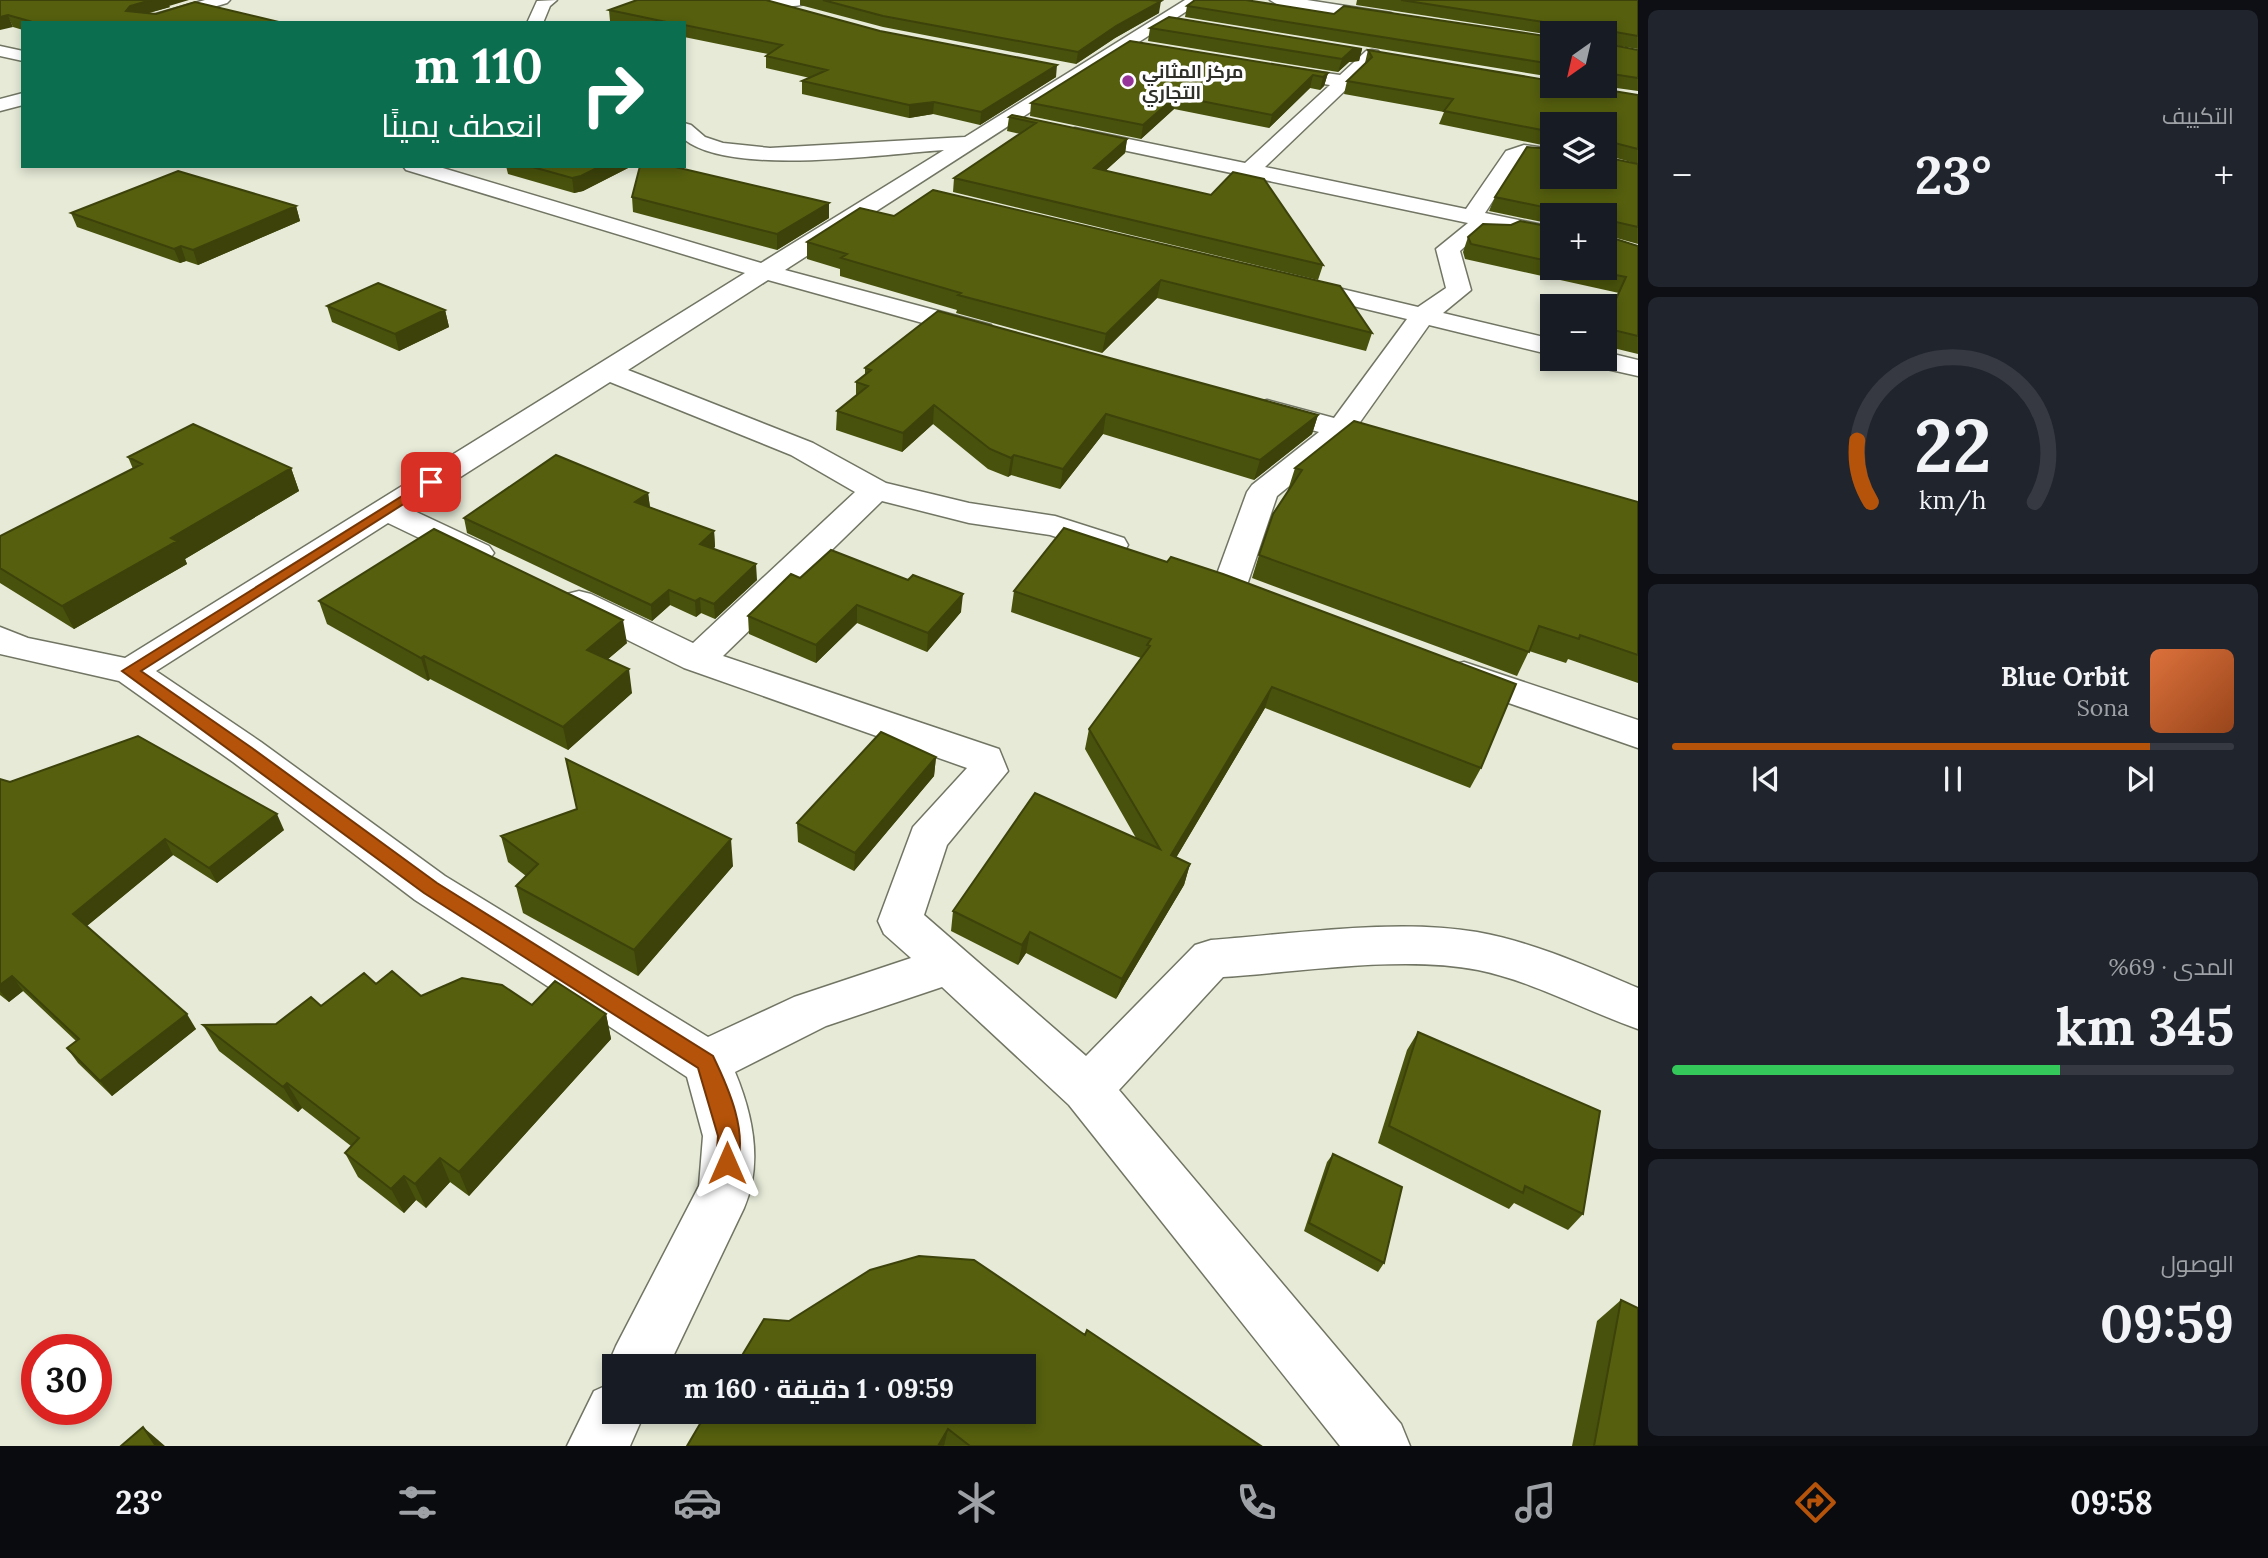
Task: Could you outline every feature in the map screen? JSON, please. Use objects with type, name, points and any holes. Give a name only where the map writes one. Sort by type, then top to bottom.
[{"type":"street","points":[[148,21],[222,0]]},
{"type":"street","points":[[536,21],[543,4],[549,0]]},
{"type":"street","points":[[727,0],[766,4],[816,18]]},
{"type":"street","points":[[766,4],[807,0]]},
{"type":"street","points":[[1278,0],[1401,19]]},
{"type":"street","points":[[146,3],[177,13]]},
{"type":"street","points":[[130,671],[1005,119],[1078,74],[1135,47],[1178,12]]},
{"type":"street","points":[[0,51],[21,56]]},
{"type":"street","points":[[1250,170],[1343,81],[1379,56],[1346,51]]},
{"type":"street","points":[[1052,68],[1078,74]]},
{"type":"street","points":[[1261,69],[1343,81]]},
{"type":"street","points":[[0,105],[21,100]]},
{"type":"street","points":[[1005,119],[1032,125]]},
{"type":"street","points":[[1059,131],[1540,232]]},
{"type":"street","points":[[686,132],[711,145],[740,152],[772,155],[969,142]]},
{"type":"street","points":[[1472,216],[1513,155],[1524,151],[1540,153]]},
{"type":"street","points":[[447,170],[763,271],[1005,337]]},
{"type":"street","points":[[895,188],[922,195]]},
{"type":"street","points":[[1230,585],[1264,492],[1341,429],[1422,316],[1459,289],[1448,249],[1471,229],[1540,234]]},
{"type":"street","points":[[1273,280],[1540,344]]},
{"type":"street","points":[[1617,363],[1638,368]]},
{"type":"street","points":[[605,370],[802,449],[875,490],[969,513],[1055,526],[1143,555]]},
{"type":"street","points":[[1247,403],[1419,452]]},
{"type":"street","points":[[697,660],[875,490]]},
{"type":"street","points":[[387,510],[511,570]]},
{"type":"street","points":[[548,588],[697,660],[985,759],[988,771],[928,838],[900,920],[1087,1088],[1379,1446]]},
{"type":"street","points":[[0,639],[18,648],[130,671],[257,760],[430,888],[706,1062],[715,1083],[729,1136],[725,1190],[643,1354]]},
{"type":"street","points":[[1433,662],[1638,734]]},
{"type":"street","points":[[1087,1088],[1211,959],[1412,945],[1477,951],[1538,967],[1638,1009]]},
{"type":"street","points":[[706,1062],[811,1011],[950,965]]},
{"type":"street","points":[[598,1446],[609,1424]]},
{"type":"building","points":[[0,0],[151,0],[130,6],[126,11],[156,14],[195,2],[275,21],[29,21],[8,15],[0,17]]},
{"type":"building","points":[[637,0],[766,0],[880,31],[1057,65],[981,112],[934,102],[909,105],[802,81],[827,70],[766,56],[782,45],[686,25],[686,21],[661,21],[609,10]]},
{"type":"building","points":[[823,0],[1161,1],[1116,26],[1078,52],[883,16]]},
{"type":"building","points":[[1195,0],[1246,0],[1334,14],[1344,6],[1540,35],[1540,62],[1187,6]]},
{"type":"building","points":[[1401,0],[1638,0],[1638,36],[1617,32],[1617,21],[1540,21]]},
{"type":"building","points":[[1169,17],[1362,49],[1353,49],[1342,59],[1150,28]]},
{"type":"building","points":[[1130,41],[1328,73],[1323,77],[1313,75],[1272,115],[1176,96],[1143,125],[1031,103]]},
{"type":"building","points":[[1617,46],[1638,50],[1638,78],[1617,75]]},
{"type":"building","points":[[1368,50],[1540,79],[1540,98],[1617,98],[1617,92],[1638,95],[1638,149],[1617,144],[1617,112],[1540,112],[1540,130],[1444,111],[1453,99],[1347,81],[1372,57]]},
{"type":"building","points":[[1012,115],[1127,139],[1094,168],[1211,195],[1233,172],[1264,179],[1323,265],[954,178],[1036,123],[1009,117]]},
{"type":"building","points":[[1527,147],[1540,148],[1540,189],[1617,189],[1617,160],[1638,164],[1638,227],[1617,222],[1617,203],[1540,203],[1540,206],[1495,197]]},
{"type":"building","points":[[536,168],[597,168],[572,178]]},
{"type":"building","points":[[639,168],[680,168],[829,203],[777,234],[632,197]]},
{"type":"building","points":[[178,171],[296,206],[193,250],[181,246],[174,249],[71,213]]},
{"type":"building","points":[[933,190],[1340,286],[1372,333],[1161,280],[1106,334],[958,295],[961,293],[841,258],[847,254],[807,242],[860,208],[894,216]]},
{"type":"building","points":[[1520,221],[1540,225],[1540,259],[1471,244],[1468,237],[1483,224],[1511,225]]},
{"type":"building","points":[[1617,239],[1638,246],[1638,336],[1617,331],[1617,297],[1626,277],[1617,275]]},
{"type":"building","points":[[378,283],[445,310],[395,334],[327,306]]},
{"type":"building","points":[[938,311],[1318,415],[1260,460],[1106,414],[1063,469],[1014,455],[1011,458],[990,449],[934,405],[903,433],[837,411],[868,386],[856,382],[871,370],[865,368]]},
{"type":"building","points":[[1354,421],[1638,502],[1638,655],[1580,635],[1579,639],[1539,626],[1529,652],[1259,555],[1273,514],[1302,470],[1295,468]]},
{"type":"building","points":[[193,424],[291,468],[171,538],[177,541],[62,606],[0,568],[0,536],[142,464],[128,457]]},
{"type":"building","points":[[556,455],[648,493],[635,502],[714,531],[700,544],[756,564],[714,604],[700,598],[695,601],[669,590],[651,605],[464,518]]},
{"type":"building","points":[[1064,528],[1167,562],[1171,557],[1223,574],[1516,684],[1481,768],[1272,687],[1171,855],[1190,864],[1122,979],[1030,932],[1022,945],[953,911],[1035,793],[1160,849],[1089,729],[1150,646],[1147,645],[1151,639],[1014,591]]},
{"type":"building","points":[[434,529],[623,620],[587,650],[629,669],[563,727],[424,656],[421,658],[319,601]]},
{"type":"building","points":[[831,550],[908,580],[913,575],[963,594],[928,633],[857,605],[816,645],[748,616],[791,574],[800,578]]},
{"type":"building","points":[[881,732],[936,757],[855,853],[797,823]]},
{"type":"building","points":[[138,736],[277,814],[209,868],[165,839],[73,914],[187,1014],[100,1081],[67,1048],[79,1039],[12,976],[0,985],[0,779],[10,782]]},
{"type":"building","points":[[566,759],[731,839],[634,950],[516,886],[538,864],[501,836],[577,809]]},
{"type":"building","points":[[392,971],[421,996],[462,978],[502,985],[532,1005],[555,981],[606,1014],[459,1172],[440,1158],[415,1184],[404,1176],[391,1189],[345,1153],[359,1138],[287,1083],[283,1087],[203,1025],[276,1024],[311,997],[321,1006],[364,973],[376,984]]},
{"type":"building","points":[[1418,1032],[1600,1111],[1583,1214],[1525,1186],[1523,1193],[1389,1126]]},
{"type":"building","points":[[1333,1154],[1402,1187],[1384,1263],[1309,1223]]},
{"type":"building","points":[[919,1256],[974,1260],[1085,1335],[1087,1330],[1261,1446],[970,1446],[948,1429],[938,1446],[687,1446],[700,1424],[1036,1424],[1036,1354],[743,1354],[764,1319],[789,1321],[870,1270]]},
{"type":"building","points":[[1621,1300],[1638,1308],[1638,1446],[1594,1446]]},
{"type":"building","points":[[143,1427],[156,1446],[121,1446]]},
{"type":"place","name":"مركز المثاني التجاري","points":[[1128,81]]},
{"type":"route","points":[[431,482],[130,671],[247,752],[430,888],[706,1062],[715,1083],[729,1136],[727,1163]]}]
